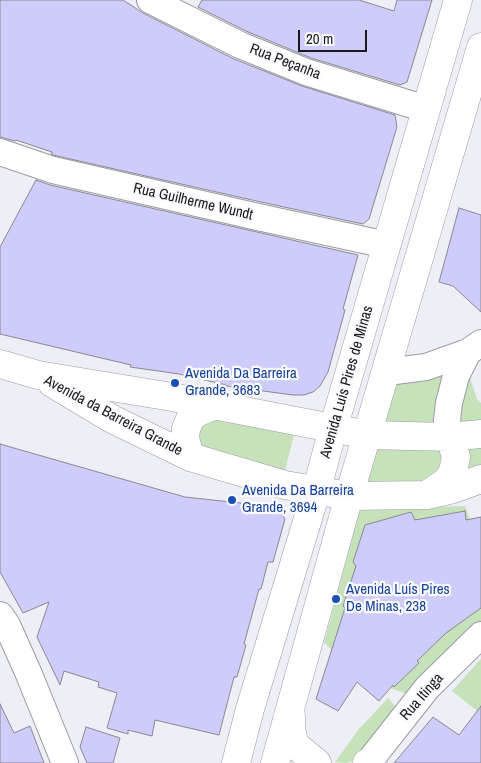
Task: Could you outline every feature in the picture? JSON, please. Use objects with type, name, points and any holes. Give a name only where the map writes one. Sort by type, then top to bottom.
[{"type":"main road","name":"Avenida Luís Pires de Minas","points":[[236,763],[250,709],[316,492],[458,0]]},
{"type":"main road","points":[[304,763],[289,759],[276,761],[349,496],[481,47]]},
{"type":"main road","name":"Avenida da Barreira Grande","points":[[0,364],[38,375],[214,405],[368,435],[450,437],[481,434]]},
{"type":"main road","name":"Avenida da Barreira Grande","points":[[38,375],[112,419],[190,457],[285,485],[316,492],[349,496],[427,495],[481,479]]},
{"type":"main road","points":[[190,457],[185,438],[190,419],[196,413],[214,405]]},
{"type":"main road","points":[[427,495],[446,482],[453,472],[456,457],[450,437]]},
{"type":"main road","points":[[292,707],[291,727],[294,744],[317,763]]},
{"type":"street","name":"Rua Peçanha","points":[[150,0],[240,45],[306,72],[426,109]]},
{"type":"street","name":"Rua Guilherme Wundt","points":[[0,152],[62,172],[387,245]]},
{"type":"street","points":[[386,372],[426,367],[474,347]]},
{"type":"street","points":[[450,437],[447,420],[449,402],[456,376],[474,347]]},
{"type":"street","points":[[0,615],[7,625],[28,672],[65,763]]},
{"type":"street","name":"Rua Itinga","points":[[367,763],[428,688],[481,635]]},
{"type":"green space","points":[[456,366],[439,431],[382,427],[394,377]]},
{"type":"green space","points":[[470,378],[477,399],[481,403],[481,430],[458,437],[461,380]]},
{"type":"green space","points":[[208,414],[296,426],[283,479],[196,455],[197,422]]},
{"type":"green space","points":[[378,440],[442,443],[446,468],[422,488],[367,488],[374,450]]},
{"type":"green space","points":[[481,443],[481,470],[464,478],[461,452]]},
{"type":"green space","points":[[465,506],[481,550],[481,625],[407,694],[390,688],[376,687],[324,643],[360,509]]},
{"type":"green space","points":[[481,659],[481,714],[452,691]]},
{"type":"green space","points":[[388,698],[402,714],[366,757],[346,763],[335,762],[359,729]]},
{"type":"building","points":[[0,0],[123,0],[143,13],[234,59],[302,86],[395,115],[397,127],[369,219],[363,224],[261,202],[57,156],[51,154],[52,152],[16,140],[0,137]]},
{"type":"building","points":[[202,0],[359,0],[394,11],[397,0],[432,0],[407,82],[400,85],[311,58],[246,31],[198,7]]},
{"type":"building","points":[[36,180],[50,185],[358,255],[328,372],[320,386],[313,392],[304,395],[293,395],[226,386],[179,374],[130,367],[131,365],[0,334],[0,247]]},
{"type":"building","points":[[459,208],[481,215],[481,312],[453,286],[439,282]]},
{"type":"building","points":[[0,444],[185,497],[277,507],[285,519],[273,562],[268,562],[261,589],[259,589],[244,644],[246,645],[237,677],[234,677],[219,735],[155,720],[152,736],[128,730],[128,734],[107,728],[117,693],[98,687],[99,682],[64,671],[60,685],[37,637],[49,602],[23,613],[0,572]]},
{"type":"building","points":[[465,511],[466,520],[481,517],[481,608],[446,633],[417,661],[419,663],[394,687],[393,685],[379,701],[357,682],[338,711],[316,699],[345,608],[343,606],[356,566],[353,562],[365,525],[411,512],[415,520]]},
{"type":"building","points":[[0,704],[14,733],[30,726],[44,763],[0,763]]},
{"type":"building","points":[[481,706],[481,763],[394,763],[433,717],[459,735]]},
{"type":"building","points":[[86,727],[120,738],[113,763],[87,763],[80,747]]},
{"type":"place","name":"Avenida Da Barreira Grande, 3683","points":[[175,383]]},
{"type":"place","name":"Avenida Da Barreira Grande, 3694","points":[[232,500]]},
{"type":"place","name":"Avenida Luís Pires De Minas, 238","points":[[336,599]]}]
